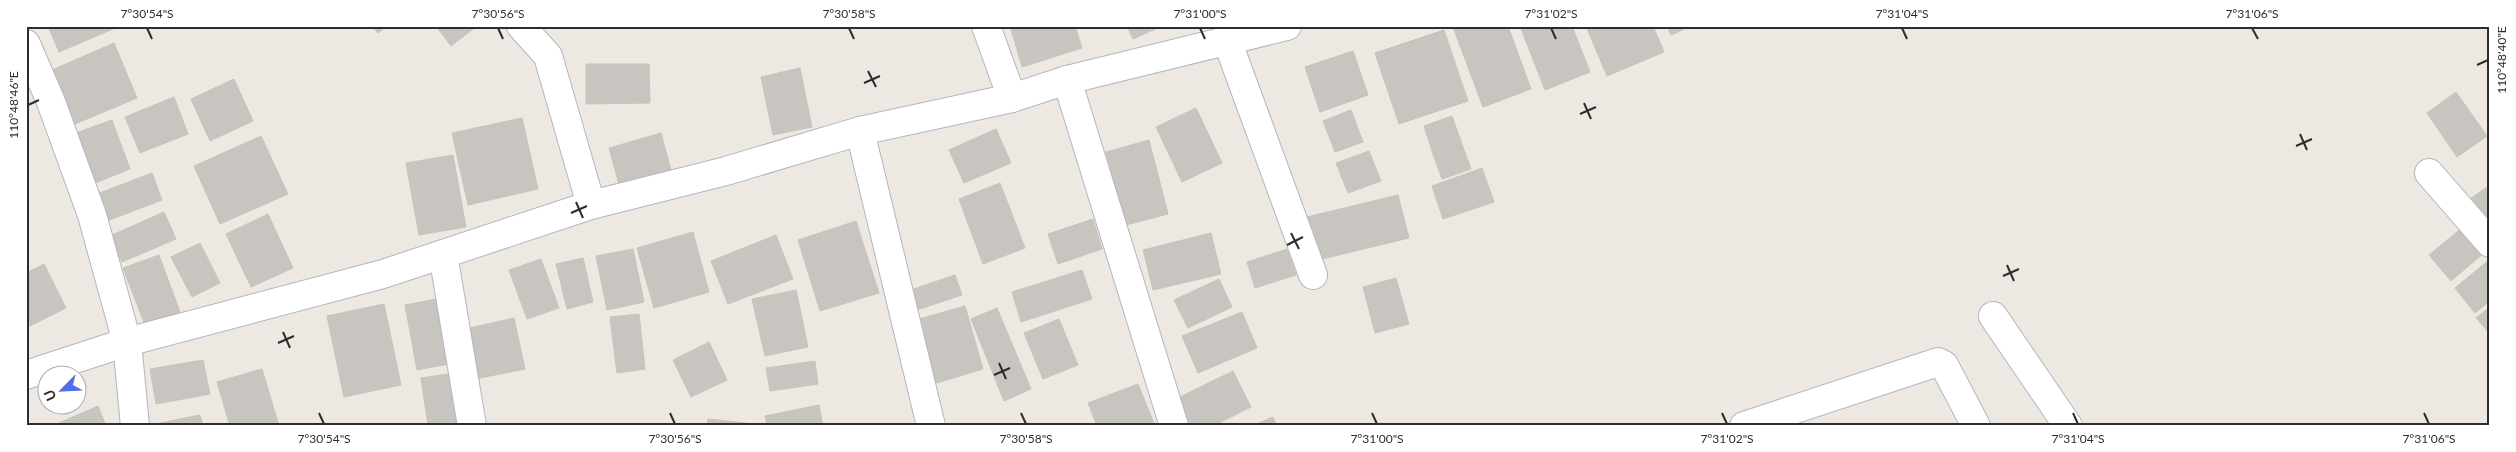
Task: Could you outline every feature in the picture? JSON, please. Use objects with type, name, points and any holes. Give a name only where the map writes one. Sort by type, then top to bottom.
[{"type":"street","points":[[521,26],[548,56],[591,205]]},
{"type":"street","points":[[986,26],[1012,98]]},
{"type":"street","points":[[26,375],[127,342],[383,274],[591,205],[726,171],[860,131],[1012,98],[1068,80],[1227,40],[1258,29],[1287,26]]},
{"type":"street","points":[[1227,40],[1313,275]]},
{"type":"street","points":[[26,44],[51,102],[92,216],[127,342],[135,426]]},
{"type":"street","points":[[1068,80],[1174,426]]},
{"type":"street","points":[[860,131],[931,426]]},
{"type":"street","points":[[2429,173],[2490,242]]},
{"type":"street","points":[[443,254],[472,426]]},
{"type":"street","points":[[1993,316],[2068,426]]},
{"type":"street","points":[[1744,426],[1938,362],[1944,366],[1976,426]]},
{"type":"building","points":[[48,26],[120,26],[59,52]]},
{"type":"building","points":[[372,26],[387,26],[378,33]]},
{"type":"building","points":[[436,26],[477,26],[451,46]]},
{"type":"building","points":[[1010,26],[1075,26],[1082,48],[1022,67]]},
{"type":"building","points":[[1127,26],[1162,26],[1133,39]]},
{"type":"building","points":[[1508,26],[1531,89],[1483,107],[1453,27]]},
{"type":"building","points":[[1520,26],[1572,26],[1590,72],[1545,90]]},
{"type":"building","points":[[1586,26],[1653,26],[1664,52],[1607,76]]},
{"type":"building","points":[[1667,26],[1691,26],[1671,35]]},
{"type":"building","points":[[1444,30],[1468,101],[1399,124],[1375,53]]},
{"type":"building","points":[[114,43],[137,98],[75,124],[52,70]]},
{"type":"building","points":[[1353,51],[1368,95],[1320,112],[1305,67]]},
{"type":"building","points":[[586,64],[649,64],[650,103],[586,104]]},
{"type":"building","points":[[800,68],[812,127],[773,135],[761,77]]},
{"type":"building","points":[[234,79],[253,121],[210,141],[191,99]]},
{"type":"building","points":[[2456,92],[2487,136],[2457,157],[2427,113]]},
{"type":"building","points":[[174,97],[188,134],[140,153],[125,117]]},
{"type":"building","points":[[1196,108],[1222,163],[1182,182],[1156,127]]},
{"type":"building","points":[[1351,110],[1363,142],[1335,152],[1323,121]]},
{"type":"building","points":[[1452,116],[1463,147],[1434,157],[1424,126]]},
{"type":"building","points":[[522,118],[538,189],[468,205],[452,133]]},
{"type":"building","points":[[112,120],[130,169],[95,183],[76,133]]},
{"type":"building","points":[[996,129],[1011,163],[964,183],[949,150]]},
{"type":"building","points":[[661,133],[672,174],[620,188],[609,148]]},
{"type":"building","points":[[261,136],[288,194],[220,224],[194,166]]},
{"type":"building","points":[[1149,140],[1168,214],[1126,225],[1106,152]]},
{"type":"building","points":[[1463,147],[1471,169],[1442,179],[1434,157]]},
{"type":"building","points":[[1369,151],[1381,181],[1348,193],[1336,163]]},
{"type":"building","points":[[453,155],[466,227],[419,235],[406,163]]},
{"type":"building","points":[[1482,168],[1494,202],[1443,219],[1432,186]]},
{"type":"building","points":[[152,173],[162,200],[107,221],[97,194]]},
{"type":"building","points":[[1000,183],[1025,248],[983,264],[959,199]]},
{"type":"building","points":[[2490,185],[2490,227],[2470,199]]},
{"type":"building","points":[[1398,195],[1409,238],[1318,260],[1307,217]]},
{"type":"building","points":[[164,212],[176,239],[122,262],[110,236]]},
{"type":"building","points":[[268,214],[293,268],[251,287],[226,234]]},
{"type":"building","points":[[1093,219],[1102,249],[1058,264],[1048,234]]},
{"type":"building","points":[[856,221],[879,293],[820,311],[798,240]]},
{"type":"building","points":[[2463,227],[2485,252],[2451,281],[2429,255]]},
{"type":"building","points":[[693,232],[709,292],[654,308],[637,248]]},
{"type":"building","points":[[1211,233],[1221,274],[1153,290],[1143,250]]},
{"type":"building","points":[[776,235],[793,279],[728,304],[711,261]]},
{"type":"building","points":[[200,243],[220,283],[192,297],[171,257]]},
{"type":"building","points":[[633,249],[644,302],[607,310],[596,256]]},
{"type":"building","points":[[1287,249],[1296,275],[1255,288],[1247,262]]},
{"type":"building","points":[[159,255],[180,312],[145,325],[123,268]]},
{"type":"building","points":[[583,258],[593,302],[567,309],[556,264]]},
{"type":"building","points":[[541,259],[559,308],[527,319],[509,270]]},
{"type":"building","points":[[2489,260],[2490,301],[2475,313],[2455,288]]},
{"type":"building","points":[[44,264],[66,308],[30,326],[26,320],[26,273]]},
{"type":"building","points":[[1082,270],[1092,299],[1021,322],[1012,292]]},
{"type":"building","points":[[955,275],[962,295],[908,313],[902,293]]},
{"type":"building","points":[[1396,278],[1409,324],[1375,333],[1363,287]]},
{"type":"building","points":[[1219,279],[1232,307],[1188,328],[1174,300]]},
{"type":"building","points":[[796,290],[808,347],[765,356],[752,299]]},
{"type":"building","points":[[441,298],[454,363],[417,370],[405,305]]},
{"type":"building","points":[[384,304],[401,385],[344,397],[327,316]]},
{"type":"building","points":[[965,306],[983,369],[930,385],[912,321]]},
{"type":"building","points":[[2490,307],[2490,334],[2476,318]]},
{"type":"building","points":[[997,308],[1031,389],[1004,401],[971,319]]},
{"type":"building","points":[[1242,312],[1257,348],[1198,373],[1182,336]]},
{"type":"building","points":[[639,314],[645,369],[617,373],[610,317]]},
{"type":"building","points":[[514,318],[525,369],[475,379],[465,329]]},
{"type":"building","points":[[1059,319],[1078,365],[1043,379],[1024,333]]},
{"type":"building","points":[[709,342],[727,380],[691,397],[673,360]]},
{"type":"building","points":[[203,360],[210,394],[156,404],[150,369]]},
{"type":"building","points":[[815,361],[818,384],[770,391],[766,368]]},
{"type":"building","points":[[262,369],[279,426],[230,426],[217,382]]},
{"type":"building","points":[[1233,371],[1251,407],[1213,426],[1191,426],[1178,398]]},
{"type":"building","points":[[455,373],[463,423],[428,426],[421,378]]},
{"type":"building","points":[[1138,384],[1155,426],[1097,426],[1088,403]]},
{"type":"building","points":[[819,405],[823,426],[767,426],[765,416]]},
{"type":"building","points":[[98,406],[106,426],[52,426],[80,414],[88,414],[88,410]]},
{"type":"building","points":[[200,415],[203,426],[160,426],[160,423]]},
{"type":"building","points":[[1273,417],[1277,426],[1252,426]]},
{"type":"building","points":[[708,419],[756,424],[755,426],[707,426]]}]
